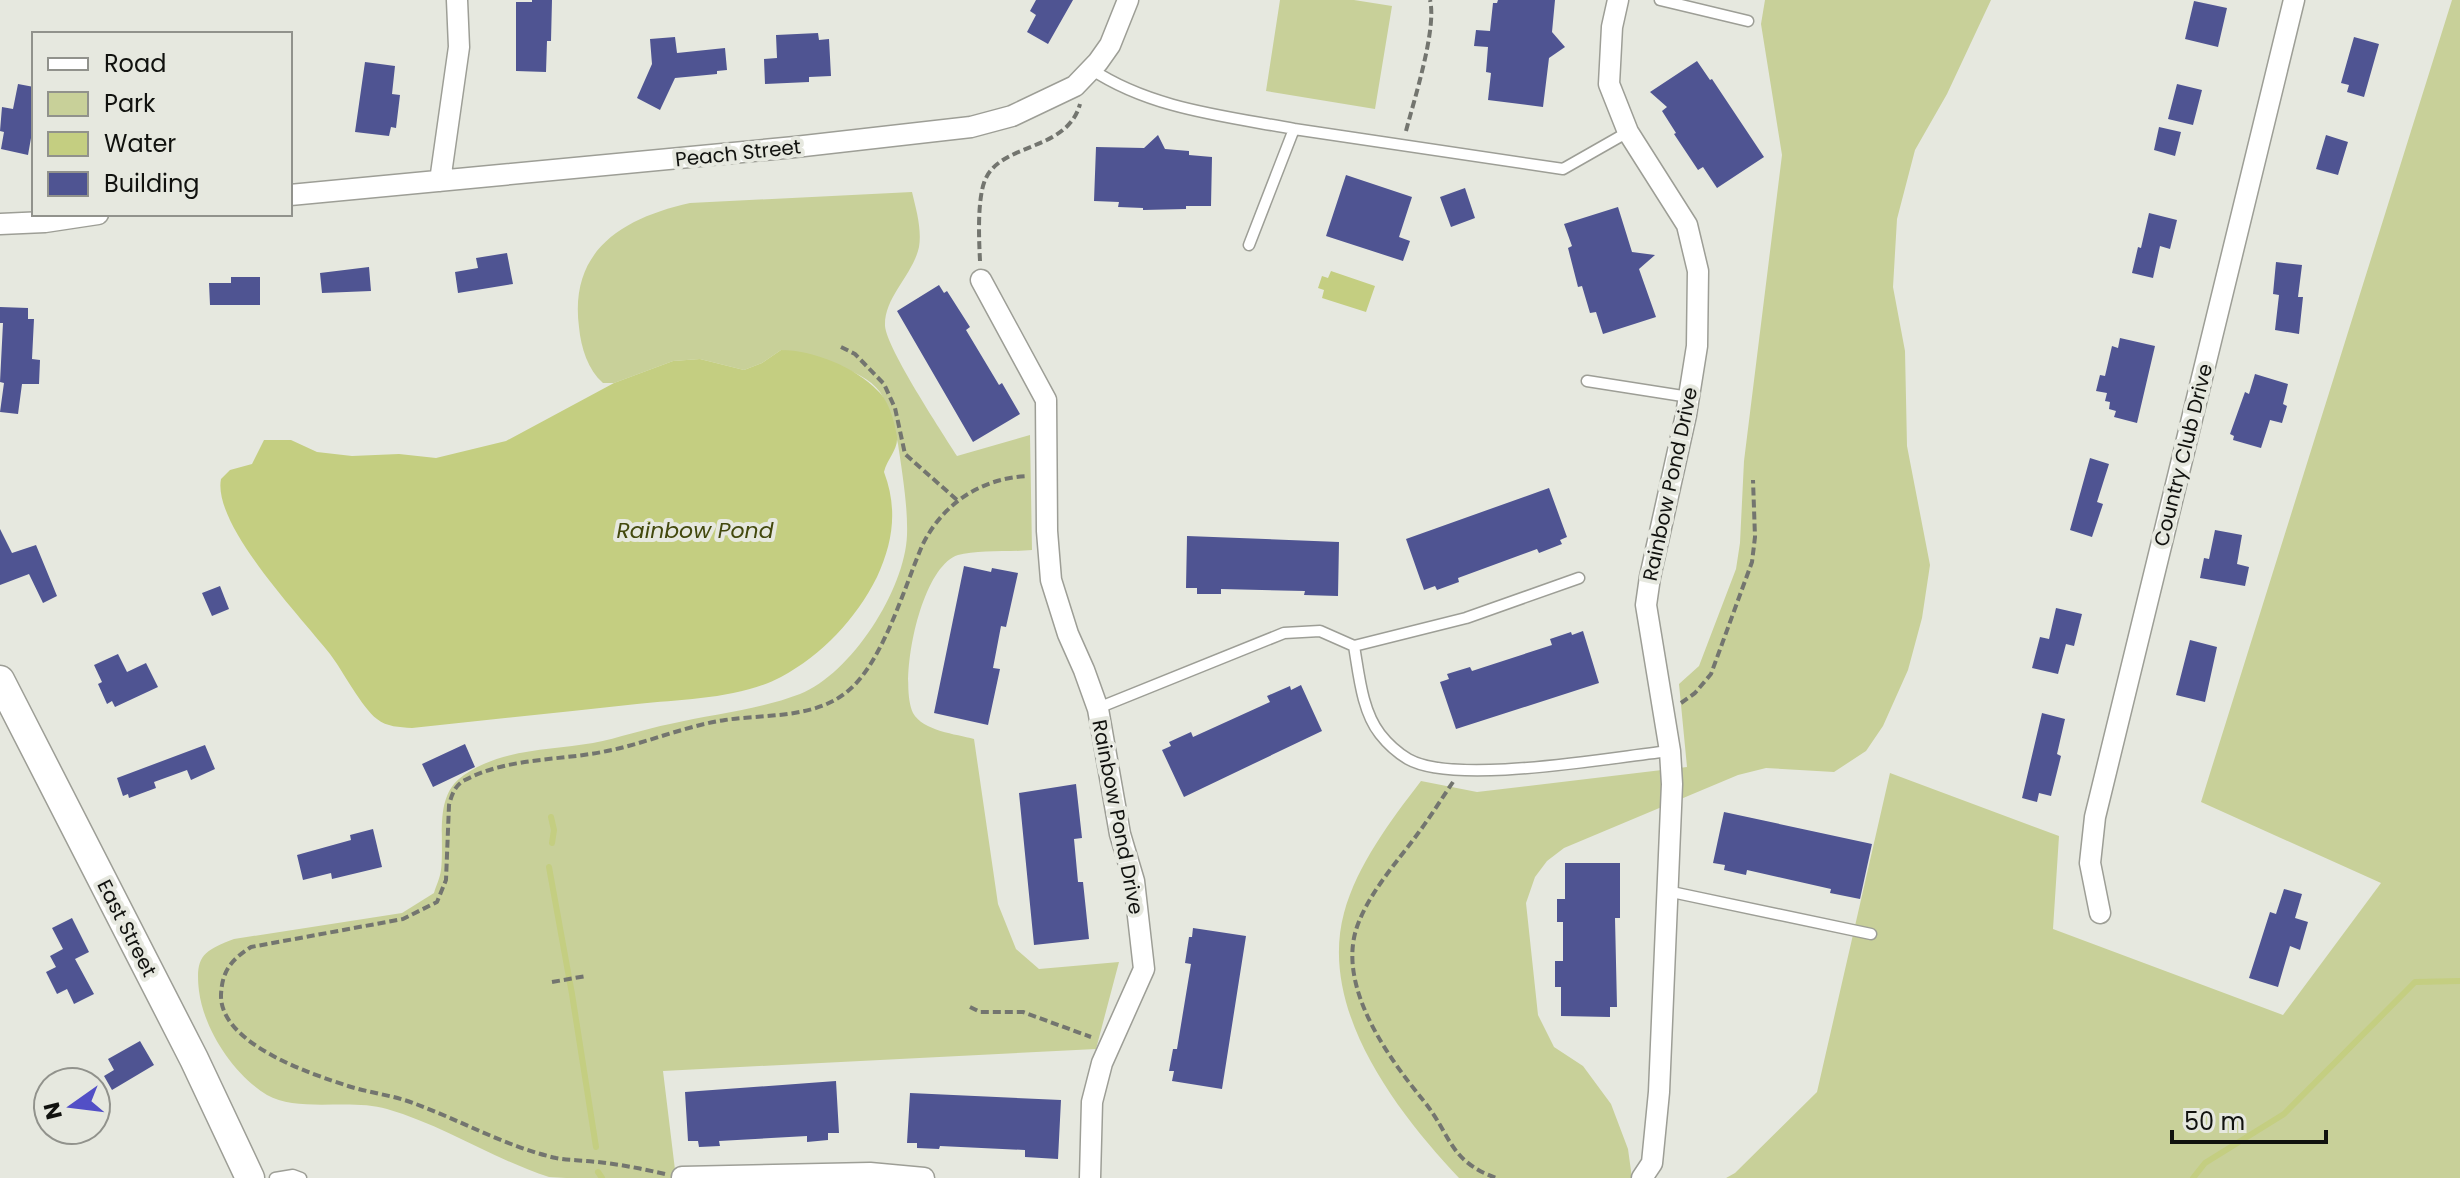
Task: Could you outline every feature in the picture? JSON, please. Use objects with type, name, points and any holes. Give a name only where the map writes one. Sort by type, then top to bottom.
[{"type":"main road","name":"East Street","points":[[0,680],[188,1047],[250,1178]]},
{"type":"street","points":[[440,181],[459,47],[457,0]]},
{"type":"street","name":"Peach Street","points":[[292,195],[795,147],[971,127],[1012,116],[1084,76],[1110,45],[1128,0]]},
{"type":"street","name":"Rainbow Pond Drive","points":[[1618,0],[1612,27],[1609,84],[1628,132],[1687,225],[1698,271],[1697,346],[1646,605],[1664,708],[1672,784],[1659,1092],[1652,1163],[1642,1178]]},
{"type":"street","name":"Country Club Drive","points":[[2100,913],[2090,863],[2095,817],[2294,0]]},
{"type":"street","points":[[0,224],[85,216]]},
{"type":"street","name":"Rainbow Pond Drive","points":[[981,280],[1044,394],[1051,580],[1068,634],[1098,709],[1120,834],[1134,881],[1144,969],[1102,1063],[1092,1102],[1090,1178]]},
{"type":"street","points":[[682,1177],[870,1173],[924,1178]]},
{"type":"lane","points":[[1660,0],[1748,21]]},
{"type":"lane","points":[[1084,76],[1173,105],[1294,129],[1563,169],[1628,132]]},
{"type":"lane","points":[[1249,245],[1294,129]]},
{"type":"lane","points":[[1587,381],[1689,397]]},
{"type":"lane","points":[[1098,709],[1284,633],[1320,631],[1354,646],[1466,618],[1579,578]]},
{"type":"lane","points":[[1354,646],[1363,695],[1377,731],[1409,760],[1462,770],[1510,769],[1670,751]]},
{"type":"lane","points":[[1667,891],[1871,934]]},
{"type":"lane","points":[[275,1178],[293,1175],[301,1178]]},
{"type":"path","points":[[1403,145],[1429,32],[1430,0]]},
{"type":"path","points":[[981,280],[982,195],[985,181],[1002,162],[1062,131],[1079,110],[1084,76]]},
{"type":"path","points":[[841,347],[855,354],[884,384],[895,408],[905,454],[957,500]]},
{"type":"path","points":[[682,1177],[636,1167],[558,1159],[412,1102],[350,1086],[279,1059],[240,1035],[221,1000],[222,977],[232,959],[251,947],[403,919],[437,902],[446,880],[449,805],[452,793],[461,782],[510,764],[607,751],[723,720],[808,710],[838,697],[862,677],[876,655],[930,529],[946,509],[989,484],[1020,477],[1047,476]]},
{"type":"path","points":[[1664,708],[1683,703],[1711,674],[1752,562],[1755,537],[1753,480]]},
{"type":"path","points":[[1462,770],[1384,878],[1357,925],[1355,982],[1366,1012],[1398,1070],[1431,1110],[1448,1141],[1462,1160],[1496,1178]]},
{"type":"path","points":[[552,982],[586,976]]},
{"type":"path","points":[[970,1007],[980,1012],[1023,1012],[1090,1037],[1113,1039]]},
{"type":"green space","points":[[1280,0],[1354,0],[1392,6],[1375,109],[1266,91]]},
{"type":"green space","points":[[1765,0],[1991,0],[1947,94],[1915,150],[1897,219],[1893,287],[1905,351],[1907,446],[1930,565],[1922,618],[1908,670],[1883,726],[1866,751],[1834,772],[1766,768],[1738,775],[1564,848],[1547,861],[1535,877],[1526,903],[1538,1015],[1554,1047],[1583,1066],[1611,1104],[1628,1149],[1632,1178],[1459,1178],[1411,1122],[1368,1057],[1342,986],[1339,950],[1344,913],[1366,860],[1421,781],[1477,792],[1687,767],[1679,684],[1699,666],[1736,569],[1744,461],[1782,155],[1761,24]]},
{"type":"green space","points":[[2452,0],[2460,0],[2460,1178],[1726,1178],[1735,1173],[1817,1092],[1890,773],[2059,836],[2053,929],[2283,1015],[2381,883],[2201,802]]},
{"type":"green space","points":[[912,192],[919,226],[919,247],[889,305],[885,326],[888,337],[916,391],[957,456],[1030,435],[1032,550],[966,553],[945,564],[933,580],[916,627],[908,677],[909,698],[913,713],[924,724],[974,739],[998,904],[1016,949],[1039,969],[1119,962],[1096,1049],[663,1071],[676,1178],[549,1177],[387,1109],[294,1103],[267,1095],[232,1064],[207,1021],[199,991],[198,970],[208,951],[234,939],[402,913],[434,893],[441,870],[444,806],[454,784],[464,775],[478,766],[510,755],[603,741],[800,694],[819,684],[856,649],[872,628],[897,580],[907,535],[906,501],[898,444],[885,402],[872,383],[848,370],[781,350],[762,363],[744,370],[700,359],[673,361],[614,383],[603,383],[589,365],[579,327],[578,300],[583,277],[592,258],[623,229],[666,209],[690,203]]},
{"type":"water","points":[[1331,271],[1375,286],[1366,312],[1322,298],[1324,290],[1318,288],[1322,276],[1328,278]]},
{"type":"water","name":"Rainbow Pond","points":[[781,350],[806,353],[846,367],[869,382],[885,400],[897,437],[884,472],[891,499],[892,525],[887,551],[877,577],[848,621],[824,647],[796,668],[747,690],[692,699],[412,728],[385,724],[365,707],[330,654],[262,570],[230,521],[222,498],[221,479],[230,470],[252,464],[264,440],[291,440],[317,452],[352,456],[399,454],[436,458],[506,441],[614,383],[673,361],[700,359],[744,370],[762,363]]},
{"type":"building","points":[[552,0],[551,41],[547,41],[546,72],[516,71],[516,2]]},
{"type":"building","points":[[1036,0],[1073,0],[1048,44],[1027,32],[1036,15],[1030,11]]},
{"type":"building","points":[[1498,0],[1555,0],[1552,32],[1565,47],[1549,58],[1543,107],[1488,100],[1491,73],[1486,72],[1488,47],[1474,46],[1476,30],[1490,31],[1493,3]]},
{"type":"building","points":[[2194,1],[2227,8],[2218,47],[2185,39]]},
{"type":"building","points":[[818,33],[819,40],[829,39],[831,76],[809,77],[809,82],[765,84],[764,59],[777,58],[776,35]]},
{"type":"building","points":[[675,37],[677,53],[725,48],[727,70],[717,71],[717,74],[675,78],[660,110],[637,98],[652,64],[650,39]]},
{"type":"building","points":[[2354,37],[2379,44],[2364,97],[2347,92],[2349,85],[2341,83]]},
{"type":"building","points":[[1697,61],[1764,157],[1717,188],[1703,167],[1698,170],[1674,134],[1662,111],[1667,107],[1650,92]]},
{"type":"building","points":[[365,62],[395,66],[392,94],[400,95],[396,128],[391,127],[389,136],[355,132]]},
{"type":"building","points":[[18,84],[32,87],[32,138],[28,155],[1,149],[4,132],[0,131],[2,107],[13,109]]},
{"type":"building","points":[[2177,84],[2202,90],[2193,125],[2168,119]]},
{"type":"building","points":[[2159,127],[2181,132],[2175,156],[2154,150]]},
{"type":"building","points":[[1158,135],[1165,149],[1212,157],[1211,206],[1143,210],[1118,207],[1119,202],[1094,201],[1096,147],[1144,148]]},
{"type":"building","points":[[2326,135],[2348,142],[2338,175],[2316,169]]},
{"type":"building","points":[[1346,175],[1412,197],[1399,237],[1410,241],[1403,261],[1326,236]]},
{"type":"building","points":[[1465,188],[1475,218],[1451,227],[1440,197]]},
{"type":"building","points":[[1618,207],[1632,252],[1655,255],[1639,269],[1656,317],[1603,334],[1596,312],[1590,313],[1582,286],[1578,287],[1568,248],[1572,246],[1564,224]]},
{"type":"building","points":[[2149,213],[2177,220],[2170,249],[2160,246],[2153,278],[2132,273]]},
{"type":"building","points":[[507,253],[513,284],[458,293],[455,272],[478,268],[476,258]]},
{"type":"building","points":[[2276,262],[2302,265],[2298,297],[2303,297],[2299,334],[2275,330],[2279,295],[2273,294]]},
{"type":"building","points":[[369,267],[371,291],[322,293],[320,273]]},
{"type":"building","points":[[231,277],[260,277],[260,305],[210,305],[209,283],[231,283]]},
{"type":"building","points":[[939,285],[944,293],[947,291],[970,327],[966,330],[1020,414],[973,442],[897,311]]},
{"type":"building","points":[[0,307],[28,308],[28,319],[34,319],[32,359],[40,360],[39,384],[22,384],[18,414],[0,412],[4,383],[0,382],[3,323],[0,323]]},
{"type":"building","points":[[2120,338],[2155,346],[2137,423],[2114,417],[2116,411],[2109,409],[2110,402],[2105,401],[2107,393],[2096,391],[2100,375],[2105,376],[2112,346],[2118,348]]},
{"type":"building","points":[[2255,374],[2288,384],[2282,423],[2270,420],[2261,448],[2233,440],[2234,436],[2230,434]]},
{"type":"building","points":[[2090,458],[2109,464],[2097,502],[2103,504],[2092,537],[2070,530]]},
{"type":"building","points":[[1549,488],[1567,537],[1560,540],[1562,544],[1539,553],[1537,549],[1458,578],[1459,582],[1437,590],[1435,586],[1424,590],[1406,539]]},
{"type":"building","points":[[0,529],[12,553],[36,545],[57,596],[43,603],[29,574],[0,585]]},
{"type":"building","points":[[2215,530],[2242,535],[2237,564],[2249,567],[2245,586],[2200,578],[2204,558],[2209,559]]},
{"type":"building","points":[[1187,536],[1339,542],[1338,596],[1304,595],[1305,591],[1221,589],[1221,594],[1197,594],[1197,588],[1186,588]]},
{"type":"building","points":[[964,566],[991,572],[992,568],[1018,573],[1006,627],[1001,626],[993,668],[1000,669],[988,725],[934,713]]},
{"type":"building","points":[[220,586],[229,609],[212,616],[202,593]]},
{"type":"building","points":[[2056,608],[2082,614],[2074,646],[2066,644],[2058,674],[2032,668],[2040,637],[2049,639]]},
{"type":"building","points":[[1583,631],[1599,683],[1456,729],[1440,682],[1449,679],[1447,674],[1470,667],[1472,671],[1552,645],[1550,639]]},
{"type":"building","points":[[2190,640],[2217,647],[2205,702],[2176,695]]},
{"type":"building","points":[[118,654],[127,672],[146,663],[158,687],[115,707],[112,701],[107,704],[94,665]]},
{"type":"building","points":[[1301,685],[1322,731],[1184,797],[1162,750],[1171,746],[1169,742],[1191,732],[1193,737],[1270,702],[1267,696],[1290,686],[1291,690]]},
{"type":"building","points":[[2042,713],[2065,719],[2057,754],[2061,756],[2051,796],[2039,793],[2037,802],[2022,798]]},
{"type":"building","points":[[465,744],[475,767],[433,787],[422,764]]},
{"type":"building","points":[[205,745],[215,769],[191,780],[187,770],[154,782],[156,788],[129,798],[128,794],[123,796],[117,778]]},
{"type":"building","points":[[1076,784],[1082,838],[1074,839],[1078,882],[1083,882],[1089,939],[1034,945],[1019,793]]},
{"type":"building","points":[[1724,812],[1872,844],[1860,899],[1830,893],[1831,889],[1747,870],[1746,875],[1724,870],[1725,865],[1713,863]]},
{"type":"building","points":[[373,829],[382,867],[332,879],[331,873],[303,880],[297,855],[351,840],[350,835]]},
{"type":"building","points":[[1565,863],[1620,863],[1620,918],[1615,918],[1617,1007],[1610,1007],[1610,1017],[1561,1016],[1561,987],[1555,987],[1555,961],[1563,961],[1563,922],[1557,922],[1557,899],[1565,899]]},
{"type":"building","points":[[2284,889],[2302,894],[2295,918],[2308,922],[2300,950],[2290,946],[2278,987],[2249,978],[2270,912],[2276,914]]},
{"type":"building","points":[[72,918],[89,952],[75,959],[94,994],[74,1004],[67,989],[57,994],[46,972],[56,967],[50,956],[63,949],[52,928]]},
{"type":"building","points":[[1193,928],[1246,936],[1222,1089],[1172,1081],[1174,1071],[1169,1071],[1173,1049],[1177,1049],[1191,964],[1185,963]]},
{"type":"building","points":[[140,1041],[154,1065],[112,1090],[114,1070],[108,1059]]},
{"type":"building","points":[[836,1081],[839,1133],[828,1133],[828,1140],[807,1142],[807,1136],[719,1141],[720,1146],[699,1147],[698,1141],[688,1141],[685,1092]]},
{"type":"building","points":[[910,1093],[1061,1100],[1058,1159],[1025,1157],[1025,1150],[940,1146],[939,1149],[917,1148],[917,1143],[907,1143]]},
{"type":"waterway","points":[[551,817],[554,830],[552,843]]},
{"type":"waterway","points":[[549,867],[596,1147]]},
{"type":"waterway","points":[[2193,1178],[2205,1163],[2284,1114],[2415,982],[2460,981]]},
{"type":"waterway","points":[[598,1172],[602,1178]]}]
